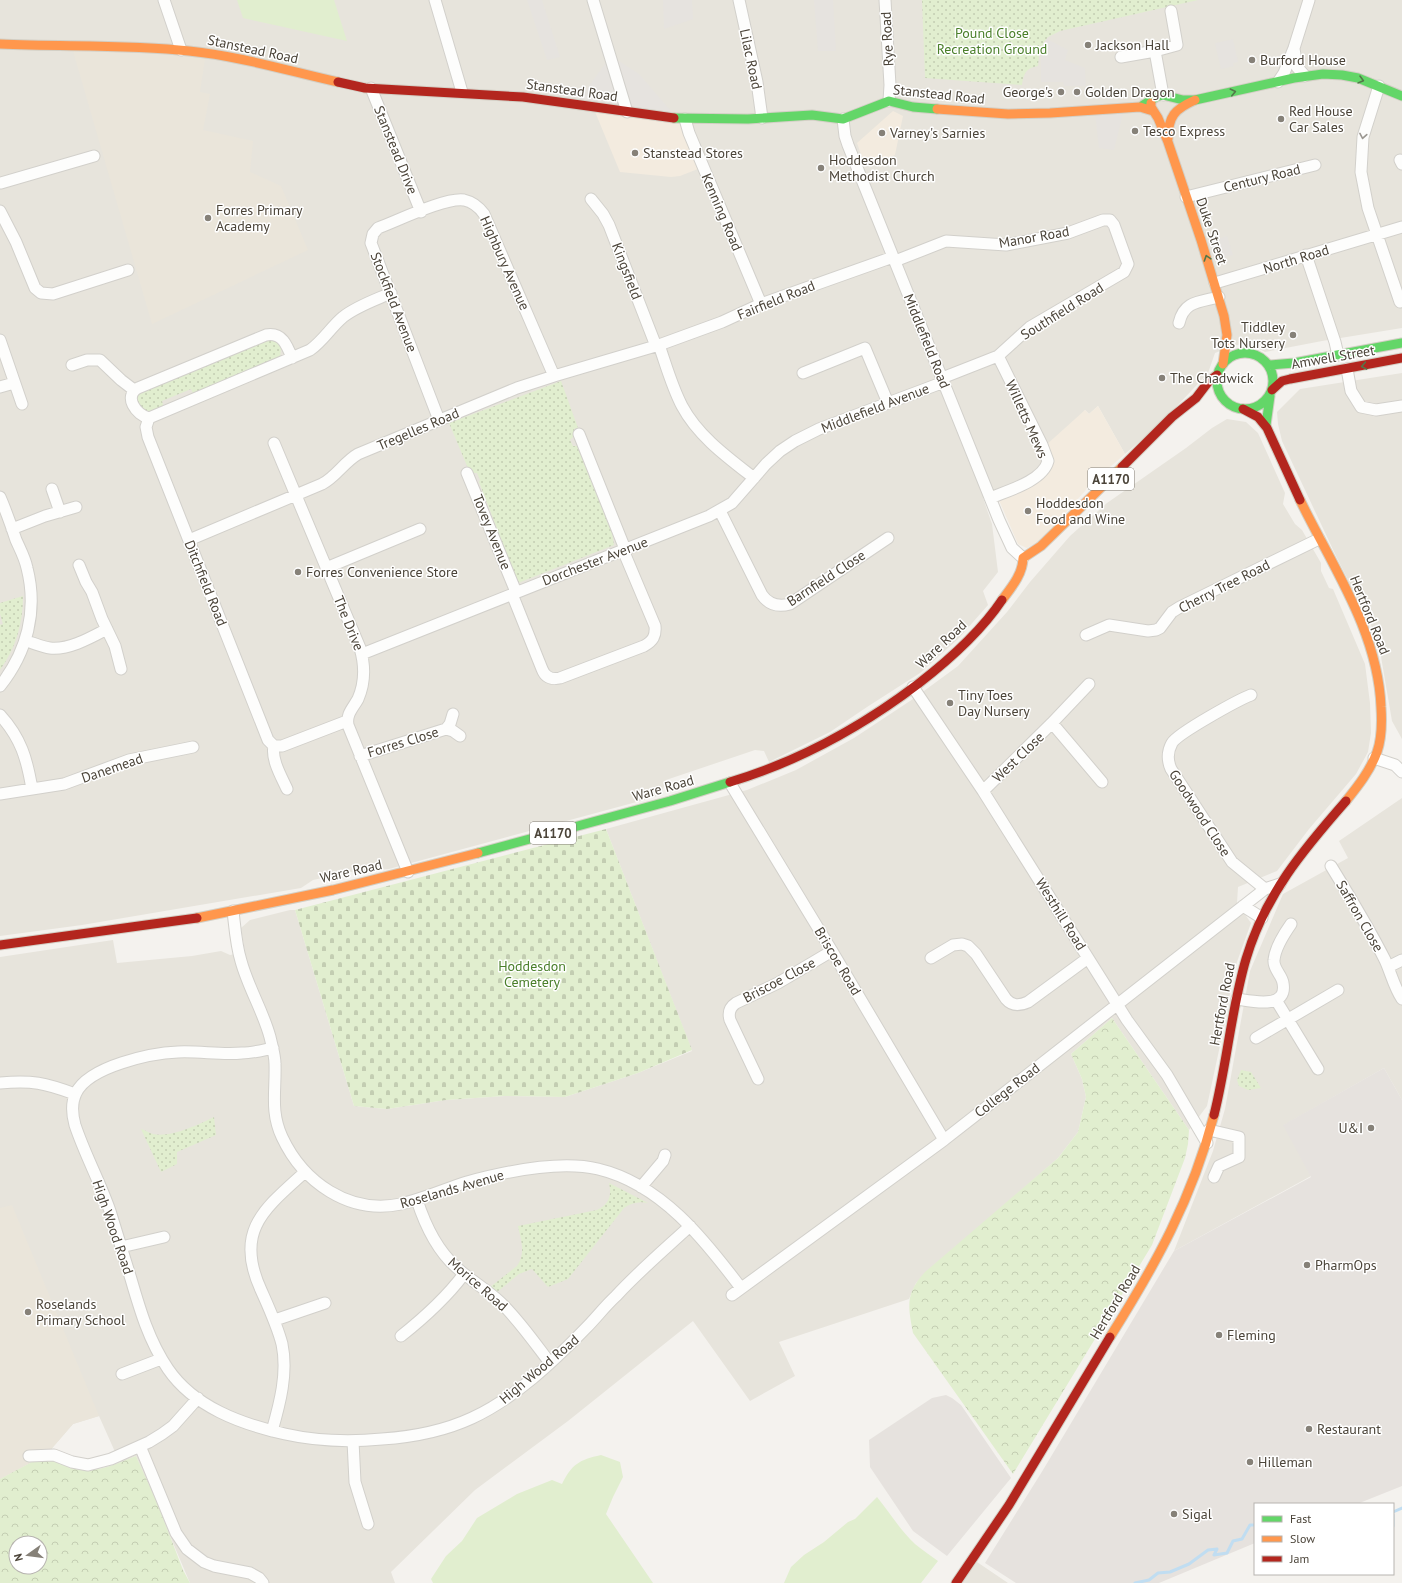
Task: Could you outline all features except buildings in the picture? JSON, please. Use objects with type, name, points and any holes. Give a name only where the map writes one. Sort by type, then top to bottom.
[{"type":"main road","name":"Stanstead Road","points":[[0,44],[131,47],[181,50],[232,58],[344,84],[371,88],[462,92],[529,98],[685,119],[762,118],[812,115],[843,118],[889,101],[912,107],[1008,114],[1050,113],[1140,107]]},
{"type":"main road","points":[[1140,107],[1158,97],[1195,100],[1305,76],[1340,75],[1360,79],[1402,96]]},
{"type":"main road","points":[[1154,111],[1151,107],[1158,97]]},
{"type":"main road","points":[[1168,142],[1168,126],[1171,117],[1175,112],[1195,100]]},
{"type":"main road","points":[[1140,107],[1154,111]]},
{"type":"main road","name":"Duke Street","points":[[1154,111],[1168,142],[1215,283],[1226,322],[1227,334],[1223,364]]},
{"type":"main road","name":"Amwell Street","points":[[1268,365],[1288,364],[1402,343]]},
{"type":"main road","points":[[1266,425],[1271,393],[1273,376],[1268,365],[1262,359],[1249,353],[1236,354],[1223,364],[1218,375],[1217,384],[1225,401],[1230,405],[1243,409],[1257,407],[1263,403],[1271,393]]},
{"type":"main road","name":"Amwell Street","points":[[1271,393],[1282,381],[1290,378],[1402,358]]},
{"type":"main road","name":"A1170","points":[[1023,558],[1041,546],[1189,402],[1204,399],[1209,382],[1218,375]]},
{"type":"main road","points":[[1204,399],[1225,401]]},
{"type":"main road","name":"Hertford Road","points":[[956,1583],[1007,1509],[1138,1291],[1174,1225],[1192,1184],[1207,1143],[1209,1130],[1218,1099],[1246,959],[1262,918],[1280,884],[1307,845],[1361,780],[1374,758],[1380,740],[1381,720],[1379,689],[1375,665],[1369,644],[1357,615],[1289,477],[1266,425],[1253,414],[1243,409]]},
{"type":"main road","name":"Ware Road","points":[[0,945],[203,917],[345,887],[408,872],[730,783],[790,761],[864,722],[914,687],[958,652],[1005,597],[1023,566],[1023,558]]},
{"type":"street","points":[[164,0],[181,50]]},
{"type":"street","points":[[435,0],[462,92]]},
{"type":"street","points":[[593,0],[627,112]]},
{"type":"street","name":"Lilac Road","points":[[739,0],[757,82],[762,118]]},
{"type":"street","name":"Rye Road","points":[[886,0],[890,85],[889,101]]},
{"type":"street","points":[[1278,82],[1284,73],[1294,48],[1309,0]]},
{"type":"street","points":[[1121,57],[1155,51],[1177,45],[1171,11]]},
{"type":"street","points":[[1294,48],[1295,63],[1298,70],[1305,76]]},
{"type":"street","points":[[1155,51],[1158,97]]},
{"type":"street","points":[[1379,86],[1364,129],[1360,164],[1364,193],[1400,302]]},
{"type":"street","name":"Stanstead Drive","points":[[371,88],[421,212]]},
{"type":"street","name":"Middlefield Road","points":[[843,118],[846,142],[990,498],[1012,548],[1023,558]]},
{"type":"street","name":"Kenning Road","points":[[685,119],[689,133],[760,304]]},
{"type":"street","points":[[0,185],[94,156]]},
{"type":"street","name":"Century Road","points":[[1186,197],[1315,166]]},
{"type":"street","name":"Kingsfield","points":[[591,199],[603,214],[609,225],[677,395],[688,415],[708,439],[754,478]]},
{"type":"street","name":"Highbury Avenue","points":[[421,212],[448,201],[458,200],[470,202],[480,209],[493,233],[554,376]]},
{"type":"street","points":[[0,211],[16,242],[33,285],[41,293],[53,294],[128,270]]},
{"type":"street","name":"Stockfield Avenue","points":[[421,212],[378,228],[373,234],[371,243],[440,420]]},
{"type":"street","name":"Manor Road","points":[[894,259],[946,241],[994,245],[1014,244],[1068,233],[1103,220]]},
{"type":"street","name":"Southfield Road","points":[[943,380],[998,356],[1030,328],[1114,280],[1126,270],[1127,260],[1114,225],[1110,220],[1103,220]]},
{"type":"street","name":"North Road","points":[[1215,283],[1402,227]]},
{"type":"street","points":[[1306,255],[1338,355]]},
{"type":"street","name":"Fairfield Road","points":[[657,345],[722,322],[760,304],[894,259]]},
{"type":"street","points":[[134,390],[132,397],[134,407],[141,415],[149,418],[315,347],[338,321],[348,313],[391,293]]},
{"type":"street","points":[[1178,323],[1182,312],[1189,305],[1219,297]]},
{"type":"street","points":[[134,390],[266,335],[272,334],[281,338],[285,342],[292,358]]},
{"type":"street","points":[[0,340],[22,404]]},
{"type":"street","name":"Tregelles Road","points":[[189,540],[327,482],[348,461],[358,454],[502,394],[554,376],[657,345]]},
{"type":"street","points":[[802,373],[865,348],[888,403]]},
{"type":"street","name":"Willetts Mews","points":[[990,498],[1033,479],[1043,470],[1048,461],[998,356]]},
{"type":"street","points":[[72,365],[87,360],[100,360],[134,390]]},
{"type":"street","points":[[1346,369],[1351,391],[1361,407],[1376,410],[1402,406]]},
{"type":"street","name":"Middlefield Avenue","points":[[806,435],[943,380]]},
{"type":"street","points":[[0,387],[14,383]]},
{"type":"street","name":"Ditchfield Road","points":[[149,418],[146,427],[148,437],[268,740],[274,746],[273,756],[286,788]]},
{"type":"street","points":[[579,434],[624,549]]},
{"type":"street","name":"Dorchester Avenue","points":[[362,654],[720,511],[737,498],[780,451],[806,435]]},
{"type":"street","name":"The Drive","points":[[274,443],[362,654],[364,670],[363,685],[358,698],[349,712],[347,721]]},
{"type":"street","name":"Tovey Avenue","points":[[468,473],[542,669],[549,678],[560,678],[631,651],[650,642],[654,637],[654,621],[624,549]]},
{"type":"street","points":[[52,489],[60,512]]},
{"type":"street","points":[[0,497],[25,562],[31,584],[31,616],[26,641],[16,664],[0,686]]},
{"type":"street","points":[[12,529],[76,507]]},
{"type":"street","name":"Barnfield Close","points":[[720,511],[762,595],[770,603],[777,606],[790,604],[888,538]]},
{"type":"street","points":[[326,568],[420,530]]},
{"type":"street","name":"Cherry Tree Road","points":[[1086,635],[1109,625],[1156,630],[1160,628],[1172,612],[1180,607],[1320,539]]},
{"type":"street","points":[[79,566],[92,592],[114,646],[121,669]]},
{"type":"street","points":[[26,641],[45,647],[58,648],[88,639],[107,629]]},
{"type":"street","name":"West Close","points":[[983,790],[1052,723],[1089,684]]},
{"type":"street","name":"Westhill Road","points":[[914,687],[983,790],[1117,1004],[1167,1075],[1207,1143]]},
{"type":"street","name":"Goodwood Close","points":[[1251,695],[1202,721],[1178,737],[1172,743],[1168,757],[1171,769],[1232,862],[1264,889]]},
{"type":"street","name":"Forres Close","points":[[446,729],[450,724],[453,714]]},
{"type":"street","points":[[0,715],[13,730],[20,743],[25,757],[32,789]]},
{"type":"street","points":[[274,746],[287,744],[347,721],[349,730],[408,872]]},
{"type":"street","name":"West Close","points":[[1052,723],[1102,782]]},
{"type":"street","name":"Forres Close","points":[[360,756],[446,729],[453,731],[460,736]]},
{"type":"street","name":"Danemead","points":[[0,794],[72,781],[133,759],[193,747]]},
{"type":"street","points":[[1374,758],[1394,765],[1402,771]]},
{"type":"street","name":"Briscoe Road","points":[[730,783],[944,1140]]},
{"type":"street","name":"Saffron Close","points":[[1331,866],[1374,939],[1388,967],[1395,987],[1402,999]]},
{"type":"street","name":"College Road","points":[[736,1292],[944,1140],[1264,889],[1280,884]]},
{"type":"street","points":[[1243,906],[1262,918]]},
{"type":"street","name":"Roselands Avenue","points":[[233,911],[240,960],[262,1015],[273,1048],[275,1064],[275,1118],[289,1150],[305,1172],[316,1183],[348,1201],[362,1205],[392,1206],[417,1200],[483,1178],[547,1167],[587,1167],[599,1170],[641,1187],[665,1203],[690,1226],[713,1252],[736,1292]]},
{"type":"street","points":[[1237,999],[1262,1003],[1276,1000],[1280,996],[1283,989],[1283,983],[1274,966],[1274,960],[1281,940],[1291,924]]},
{"type":"street","points":[[931,958],[953,945],[962,944],[968,946],[976,954],[1006,999],[1010,1003],[1017,1005],[1028,1002],[1088,958]]},
{"type":"street","name":"Briscoe Close","points":[[758,1079],[730,1020],[730,1011],[732,1006],[832,952]]},
{"type":"street","name":"Saffron Close","points":[[1388,967],[1402,960]]},
{"type":"street","points":[[1256,1038],[1338,990]]},
{"type":"street","points":[[1276,1000],[1318,1069]]},
{"type":"street","points":[[0,1083],[32,1081],[75,1094],[93,1076],[121,1064],[149,1055],[180,1052],[244,1053],[273,1048]]},
{"type":"street","name":"High Wood Road","points":[[75,1094],[72,1111],[75,1125],[106,1201],[142,1318],[161,1359],[179,1382],[198,1398],[224,1414],[272,1431],[313,1438],[353,1441],[370,1440],[411,1436],[442,1429],[482,1413],[502,1401],[550,1363],[584,1330],[633,1278],[690,1226]]},
{"type":"street","points":[[1209,1130],[1239,1137],[1239,1157],[1219,1166],[1214,1177]]},
{"type":"street","points":[[641,1187],[663,1161],[665,1155]]},
{"type":"street","points":[[272,1431],[282,1392],[284,1374],[283,1350],[275,1320],[254,1271],[251,1254],[251,1238],[256,1224],[263,1212],[305,1172]]},
{"type":"street","name":"Morice Road","points":[[417,1200],[428,1229],[435,1242],[456,1267],[488,1291],[504,1306],[550,1363]]},
{"type":"street","points":[[121,1247],[164,1237]]},
{"type":"street","points":[[401,1336],[432,1311],[453,1289],[464,1274]]},
{"type":"street","points":[[275,1320],[325,1303]]},
{"type":"street","points":[[122,1374],[161,1359]]},
{"type":"street","points":[[29,1456],[54,1455],[78,1464],[93,1464],[111,1459],[140,1446],[167,1430],[198,1398]]},
{"type":"street","points":[[353,1441],[355,1482],[368,1524]]},
{"type":"street","points":[[140,1446],[176,1533],[187,1549],[204,1562],[214,1566],[250,1573],[259,1578],[263,1583]]},
{"type":"shaded area","points":[[0,0],[1402,0],[1402,328],[1265,352],[1254,346],[1235,345],[1215,353],[1208,373],[1162,422],[1125,454],[1098,406],[1089,414],[1085,410],[1039,472],[983,498],[992,524],[998,572],[983,591],[988,605],[959,638],[920,673],[830,732],[769,762],[764,751],[755,750],[666,780],[662,792],[655,797],[389,869],[349,872],[313,880],[301,888],[82,925],[0,936]]},
{"type":"shaded area","points":[[527,0],[542,0],[560,57],[547,60]]},
{"type":"shaded area","points":[[663,0],[692,0],[693,19],[664,29]]},
{"type":"shaded area","points":[[814,0],[833,0],[836,51],[818,51]]},
{"type":"shaded area","points":[[1047,39],[1068,50],[1065,60],[1085,68],[1086,86],[1064,86],[1063,82],[1041,82],[1041,55]]},
{"type":"shaded area","points":[[1233,39],[1238,62],[1233,63],[1234,66],[1221,69],[1215,43]]},
{"type":"shaded area","name":"Forres Primary Academy","points":[[73,51],[169,54],[205,59],[200,92],[210,94],[203,130],[253,141],[250,172],[281,186],[308,250],[152,324]]},
{"type":"shaded area","points":[[616,59],[639,74],[671,111],[631,108]]},
{"type":"shaded area","points":[[608,60],[623,109],[577,102]]},
{"type":"shaded area","points":[[593,107],[685,119],[703,167],[680,176],[671,177],[620,172]]},
{"type":"shaded area","points":[[1124,110],[1114,150],[1099,148],[1095,113]]},
{"type":"shaded area","points":[[893,111],[903,116],[895,155],[866,166],[857,143]]},
{"type":"shaded area","points":[[1227,236],[1233,255],[1215,260],[1209,242]]},
{"type":"shaded area","points":[[1402,373],[1402,739],[1392,721],[1378,639],[1337,558],[1282,441],[1277,412],[1300,389]]},
{"type":"shaded area","points":[[1098,406],[1125,454],[1088,486],[1040,541],[1027,548],[1018,544],[998,498],[1039,477],[1045,446],[1085,410],[1089,414]]},
{"type":"shaded area","points":[[1227,419],[1246,422],[1258,433],[1285,493],[1283,504],[1295,524],[1302,530],[1321,563],[1321,571],[1329,588],[1333,589],[1365,664],[1370,703],[1371,733],[1368,752],[1356,774],[1309,829],[1277,871],[1238,887],[1237,903],[1251,923],[1233,973],[1227,1013],[1207,1106],[1189,1130],[1112,1018],[1071,1054],[1082,1079],[1086,1097],[1078,1132],[1058,1158],[916,1283],[909,1299],[779,1342],[795,1376],[750,1401],[693,1321],[568,1421],[475,1490],[391,1572],[395,1583],[190,1583],[136,1456],[120,1463],[99,1416],[73,1424],[47,1454],[0,1479],[0,957],[113,940],[117,963],[192,956],[221,951],[230,955],[245,952],[241,928],[250,920],[295,910],[354,1106],[387,1109],[446,1100],[505,1096],[565,1097],[638,1073],[692,1051],[606,829],[747,790],[796,770],[854,738],[913,699],[958,666],[1007,612],[1030,582],[1070,536],[1107,503],[1212,428]]},
{"type":"shaded area","points":[[1402,798],[1402,1100],[1384,1068],[1284,1125],[1311,1176],[1174,1251],[1213,1151],[1225,1109],[1250,971],[1283,894],[1348,858],[1339,841]]},
{"type":"shaded area","points":[[1384,1068],[1402,1100],[1402,1486],[1360,1503],[1254,1503],[1254,1543],[1159,1583],[1016,1583],[985,1563],[1043,1470],[1174,1251],[1311,1177],[1283,1125]]},
{"type":"shaded area","name":"Roselands Primary School","points":[[12,1205],[99,1416],[73,1424],[47,1454],[0,1479],[0,1208]]},
{"type":"shaded area","points":[[946,1395],[961,1405],[1011,1478],[947,1556],[913,1531],[870,1467],[869,1440],[932,1398]]},
{"type":"shaded area","points":[[977,1562],[1008,1583],[962,1583]]},
{"type":"green space","points":[[237,0],[334,0],[347,41],[243,18]]},
{"type":"green space","name":"Pound Close Recreation Ground","points":[[922,0],[1198,0],[1060,31],[1048,37],[1044,42],[1039,55],[1038,66],[1031,68],[1026,72],[1022,85],[925,78]]},
{"type":"green space","points":[[273,339],[279,342],[281,348],[280,358],[194,395],[191,389],[162,401],[164,408],[149,413],[139,407],[136,398],[137,394],[267,340]]},
{"type":"green space","points":[[561,381],[578,428],[574,429],[575,435],[570,440],[573,446],[577,446],[612,533],[614,545],[518,583],[479,482],[480,480],[477,473],[470,473],[449,423]]},
{"type":"green space","points":[[23,596],[22,616],[18,635],[6,662],[0,670],[0,625],[3,624],[0,614],[0,603]]},
{"type":"green space","name":"Hoddesdon Cemetery","points":[[606,829],[692,1050],[638,1073],[565,1097],[505,1096],[446,1100],[387,1109],[354,1106],[295,910]]},
{"type":"green space","points":[[1112,1018],[1189,1130],[1185,1158],[1152,1245],[1013,1474],[913,1333],[909,1308],[911,1294],[914,1287],[925,1272],[1058,1158],[1078,1132],[1086,1097],[1082,1079],[1071,1054]]},
{"type":"green space","points":[[1241,1070],[1251,1072],[1261,1088],[1248,1090],[1239,1086],[1237,1080]]},
{"type":"green space","points":[[214,1117],[216,1135],[177,1152],[177,1164],[161,1172],[141,1129],[153,1134],[167,1134],[184,1130]]},
{"type":"green space","points":[[609,1183],[648,1203],[635,1203],[624,1208],[568,1279],[548,1287],[532,1269],[519,1274],[496,1293],[490,1287],[517,1266],[520,1261],[522,1246],[518,1226],[597,1210],[601,1208],[609,1199]]},
{"type":"green space","points":[[47,1454],[59,1462],[80,1470],[101,1468],[136,1456],[158,1505],[183,1570],[190,1583],[0,1583],[0,1479]]},
{"type":"green space","points":[[601,1455],[620,1462],[623,1477],[606,1514],[653,1583],[433,1583],[431,1579],[446,1556],[462,1541],[477,1518],[517,1494],[552,1480],[562,1484],[569,1472],[577,1464]]},
{"type":"green space","points":[[877,1497],[910,1539],[938,1561],[921,1583],[784,1583],[791,1567],[804,1555],[824,1542],[848,1522],[855,1519]]},
{"type":"waterway","points":[[1394,1512],[1402,1508]]},
{"type":"waterway","points":[[1135,1583],[1149,1580],[1158,1573],[1170,1572],[1189,1564],[1208,1550],[1217,1549],[1214,1555],[1227,1553],[1233,1541],[1242,1539],[1250,1525],[1254,1525]]},
{"type":"traffic: fast","points":[[1143,105],[1158,96],[1163,95],[1183,100],[1195,100],[1294,78],[1323,74],[1358,78],[1402,96]]},
{"type":"traffic: fast","points":[[674,118],[748,119],[812,115],[843,119],[889,101],[913,107],[937,109]]},
{"type":"traffic: fast","points":[[1269,365],[1294,363],[1402,343]]},
{"type":"traffic: fast","points":[[1239,353],[1251,353],[1265,361],[1273,375],[1273,381],[1271,392],[1265,401],[1251,409],[1239,409],[1229,404],[1222,397],[1217,387],[1217,375],[1222,365],[1229,358],[1239,353]]},
{"type":"traffic: fast","points":[[1266,425],[1270,396]]},
{"type":"traffic: fast","points":[[478,853],[670,801],[730,782]]},
{"type":"traffic: slow","points":[[0,44],[118,46],[208,53],[245,60],[338,82]]},
{"type":"traffic: slow","points":[[1168,139],[1169,124],[1174,114],[1182,107],[1195,100]]},
{"type":"traffic: slow","points":[[1151,103],[1151,107],[1158,118],[1168,142],[1201,240],[1224,316],[1227,335],[1223,364]]},
{"type":"traffic: slow","points":[[937,109],[1008,114],[1050,113],[1140,107],[1153,111]]},
{"type":"traffic: slow","points":[[1002,600],[1013,586],[1019,575],[1023,558],[1041,546],[1122,467]]},
{"type":"traffic: slow","points":[[1300,500],[1351,600],[1372,652],[1378,679],[1382,718],[1379,747],[1367,772],[1346,801]]},
{"type":"traffic: slow","points":[[197,918],[333,890],[478,853]]},
{"type":"traffic: slow","points":[[1110,1337],[1143,1283],[1184,1203],[1205,1146],[1214,1115]]},
{"type":"traffic: jam","points":[[338,82],[365,88],[523,97],[674,118]]},
{"type":"traffic: jam","points":[[1272,390],[1282,381],[1290,379],[1402,358]]},
{"type":"traffic: jam","points":[[1122,467],[1172,417],[1196,398],[1209,381],[1217,375]]},
{"type":"traffic: jam","points":[[1243,409],[1258,417],[1267,428],[1300,500]]},
{"type":"traffic: jam","points":[[730,782],[756,774],[805,753],[828,742],[874,715],[918,684],[952,656],[984,624],[1002,600]]},
{"type":"traffic: jam","points":[[1214,1115],[1236,998],[1246,959],[1254,936],[1264,914],[1287,874],[1315,837],[1346,801]]},
{"type":"traffic: jam","points":[[0,945],[197,918]]},
{"type":"traffic: jam","points":[[956,1583],[1009,1505],[1110,1337]]},
{"type":"place","name":"Jackson Hall","points":[[1088,45]]},
{"type":"place","name":"Burford House","points":[[1252,60]]},
{"type":"place","name":"George's","points":[[1061,92]]},
{"type":"place","name":"Golden Dragon","points":[[1077,92]]},
{"type":"place","name":"Red House Car Sales","points":[[1281,119]]},
{"type":"place","name":"Tesco Express","points":[[1135,131]]},
{"type":"place","name":"Varney's Sarnies","points":[[882,133]]},
{"type":"place","name":"Stanstead Stores","points":[[635,153]]},
{"type":"place","name":"Hoddesdon Methodist Church","points":[[821,168]]},
{"type":"place","name":"Forres Primary Academy","points":[[208,218]]},
{"type":"place","name":"Tiddley Tots Nursery","points":[[1293,335]]},
{"type":"place","name":"The Chadwick","points":[[1162,378]]},
{"type":"place","name":"Hoddesdon Food and Wine","points":[[1028,511]]},
{"type":"place","name":"Forres Convenience Store","points":[[298,572]]},
{"type":"place","name":"Tiny Toes Day Nursery","points":[[950,703]]},
{"type":"place","name":"U&I","points":[[1371,1128]]},
{"type":"place","name":"PharmOps","points":[[1307,1265]]},
{"type":"place","name":"Roselands Primary School","points":[[28,1312]]},
{"type":"place","name":"Fleming","points":[[1219,1335]]},
{"type":"place","name":"Restaurant","points":[[1309,1429]]},
{"type":"place","name":"Hilleman","points":[[1250,1462]]},
{"type":"place","name":"Sigal","points":[[1174,1514]]}]
